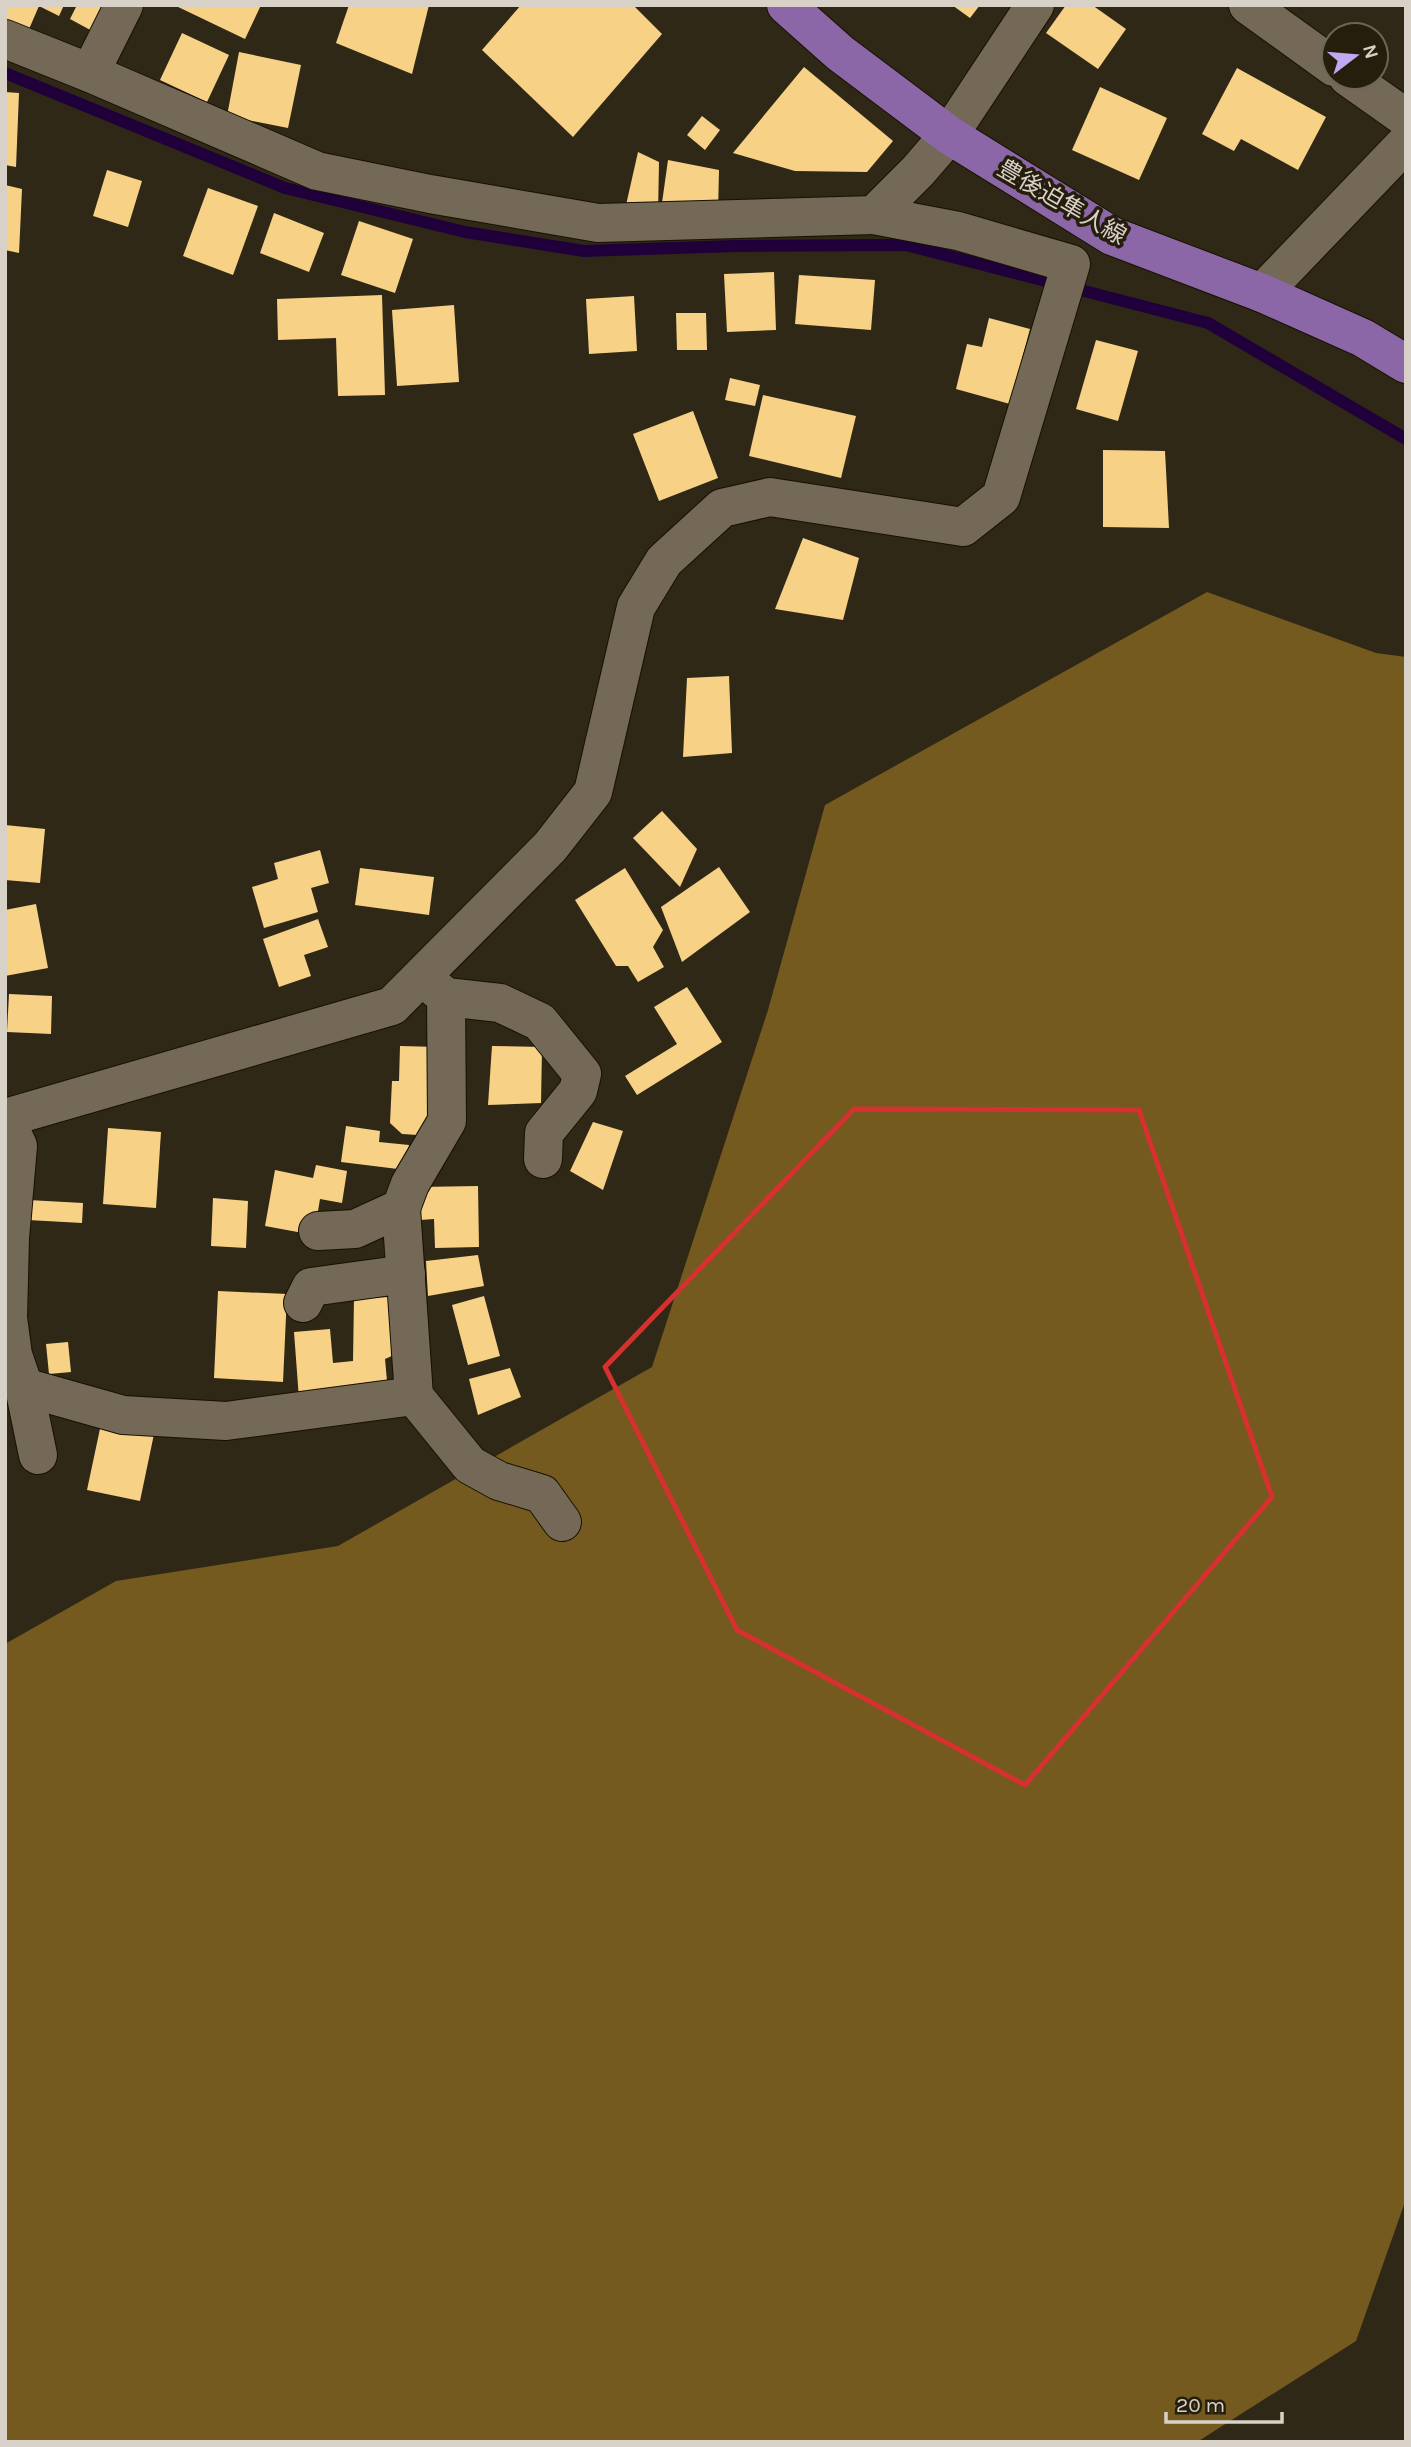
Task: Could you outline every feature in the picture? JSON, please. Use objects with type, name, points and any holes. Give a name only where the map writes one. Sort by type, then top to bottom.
[{"type":"main road","name":"豊後迫隼人線","points":[[786,5],[840,53],[949,135],[1112,236],[1262,293],[1363,338],[1406,364]]},
{"type":"street","points":[[90,73],[124,5]]},
{"type":"street","points":[[874,215],[949,135],[1035,5]]},
{"type":"street","points":[[1248,5],[1320,57]]},
{"type":"street","points":[[5,39],[317,172],[598,223],[874,215],[958,231],[1071,264],[1001,497],[963,527],[770,497],[722,508],[664,561],[636,607],[593,792],[434,986],[392,1006],[5,1118],[18,1146],[10,1238],[8,1318],[13,1354],[24,1387],[38,1455]]},
{"type":"street","points":[[1368,91],[1406,118]]},
{"type":"street","points":[[1262,293],[1406,144]]},
{"type":"street","points":[[434,986],[500,1003],[540,1022],[582,1074],[578,1091],[544,1133],[543,1159]]},
{"type":"street","points":[[434,986],[447,1121],[410,1184],[401,1208],[414,1396],[470,1465],[499,1481],[542,1494],[562,1522]]},
{"type":"street","points":[[318,1231],[355,1228],[401,1208]]},
{"type":"street","points":[[303,1303],[311,1287],[405,1274]]},
{"type":"street","points":[[24,1387],[122,1415],[226,1421],[414,1396]]},
{"type":"highlighted area","points":[[854,1109],[1139,1110],[1272,1497],[1025,1785],[737,1630],[605,1367]]},
{"type":"shaded area","points":[[1207,592],[1376,653],[1406,657],[1406,2199],[1356,2341],[1197,2442],[5,2442],[5,1644],[116,1581],[338,1546],[652,1367],[768,1010],[825,805]]},
{"type":"building","points":[[5,5],[64,5],[59,16],[39,6],[26,36],[5,27]]},
{"type":"building","points":[[77,5],[139,5],[118,45],[70,19]]},
{"type":"building","points":[[174,5],[261,5],[245,39]]},
{"type":"building","points":[[349,5],[429,5],[412,74],[336,43]]},
{"type":"building","points":[[521,5],[633,5],[662,34],[573,137],[482,50]]},
{"type":"building","points":[[952,5],[980,5],[970,18]]},
{"type":"building","points":[[1066,5],[1092,5],[1126,29],[1098,69],[1046,33]]},
{"type":"building","points":[[182,33],[229,55],[207,102],[160,80]]},
{"type":"building","points":[[239,52],[301,65],[288,128],[227,116]]},
{"type":"building","points":[[804,67],[893,141],[867,172],[795,171],[733,153]]},
{"type":"building","points":[[1237,68],[1326,117],[1298,170],[1241,139],[1234,151],[1202,134]]},
{"type":"building","points":[[1100,87],[1167,118],[1139,180],[1072,150]]},
{"type":"building","points":[[5,92],[19,93],[16,167],[5,165]]},
{"type":"building","points":[[702,116],[720,130],[705,150],[687,135]]},
{"type":"building","points":[[638,152],[659,162],[658,215],[624,214]]},
{"type":"building","points":[[668,160],[719,170],[718,213],[661,210]]},
{"type":"building","points":[[107,170],[142,181],[128,227],[93,216]]},
{"type":"building","points":[[5,185],[22,189],[19,253],[5,250]]},
{"type":"building","points":[[208,188],[258,206],[233,275],[183,256]]},
{"type":"building","points":[[274,213],[324,233],[309,272],[260,253]]},
{"type":"building","points":[[359,221],[413,239],[395,293],[341,275]]},
{"type":"building","points":[[774,272],[776,330],[727,332],[724,274]]},
{"type":"building","points":[[799,275],[875,280],[871,330],[795,324]]},
{"type":"building","points":[[382,295],[385,395],[338,396],[336,338],[278,340],[277,299]]},
{"type":"building","points":[[634,296],[637,351],[589,354],[586,299]]},
{"type":"building","points":[[454,305],[459,382],[397,386],[392,310]]},
{"type":"building","points":[[676,313],[706,313],[707,350],[677,350]]},
{"type":"building","points":[[989,318],[1030,329],[1010,404],[956,389],[967,344],[982,347]]},
{"type":"building","points":[[1096,340],[1138,351],[1118,421],[1076,409]]},
{"type":"building","points":[[730,378],[760,385],[755,406],[725,400]]},
{"type":"building","points":[[763,395],[856,416],[841,478],[749,456]]},
{"type":"building","points":[[693,411],[718,478],[659,501],[633,434]]},
{"type":"building","points":[[1103,450],[1165,451],[1169,528],[1103,527]]},
{"type":"building","points":[[803,538],[859,558],[843,620],[775,609]]},
{"type":"building","points":[[729,676],[732,753],[683,757],[687,678]]},
{"type":"building","points":[[662,811],[697,849],[680,887],[633,838]]},
{"type":"building","points":[[5,825],[45,829],[40,883],[5,880]]},
{"type":"building","points":[[320,850],[329,883],[311,888],[318,912],[264,928],[252,887],[278,879],[274,863]]},
{"type":"building","points":[[719,867],[750,912],[682,962],[661,907]]},
{"type":"building","points":[[360,868],[434,877],[429,915],[355,905]]},
{"type":"building","points":[[625,868],[663,930],[653,947],[664,967],[638,982],[628,966],[616,966],[575,900]]},
{"type":"building","points":[[36,904],[48,968],[5,976],[5,910]]},
{"type":"building","points":[[318,919],[328,947],[304,955],[311,976],[279,987],[263,939]]},
{"type":"building","points":[[687,987],[722,1042],[637,1095],[625,1076],[677,1044],[654,1007]]},
{"type":"building","points":[[9,994],[52,996],[51,1034],[7,1032]]},
{"type":"building","points":[[400,1046],[438,1047],[434,1136],[402,1134],[390,1123],[392,1081],[399,1081]]},
{"type":"building","points":[[492,1046],[542,1047],[541,1103],[488,1105]]},
{"type":"building","points":[[593,1122],[623,1131],[603,1190],[570,1171]]},
{"type":"building","points":[[346,1126],[380,1131],[379,1142],[409,1145],[406,1170],[341,1162]]},
{"type":"building","points":[[108,1128],[161,1132],[156,1208],[103,1204]]},
{"type":"building","points":[[316,1165],[347,1171],[342,1203],[320,1199],[314,1235],[265,1226],[275,1170],[313,1178]]},
{"type":"building","points":[[478,1186],[479,1247],[435,1248],[434,1219],[420,1220],[420,1187]]},
{"type":"building","points":[[213,1198],[248,1201],[246,1248],[211,1246]]},
{"type":"building","points":[[28,1200],[83,1203],[82,1223],[28,1220]]},
{"type":"building","points":[[478,1255],[484,1286],[428,1296],[426,1261]]},
{"type":"building","points":[[218,1291],[287,1294],[283,1382],[214,1378]]},
{"type":"building","points":[[484,1296],[500,1356],[468,1365],[452,1305]]},
{"type":"building","points":[[392,1297],[394,1355],[385,1359],[388,1392],[299,1399],[294,1332],[330,1329],[333,1363],[353,1361],[354,1298]]},
{"type":"building","points":[[68,1342],[71,1372],[49,1374],[46,1344]]},
{"type":"building","points":[[510,1368],[521,1397],[478,1415],[469,1379]]},
{"type":"building","points":[[101,1424],[154,1434],[140,1501],[87,1490]]},
{"type":"waterway","points":[[5,73],[285,188],[465,232],[584,251],[736,246],[906,245],[1208,323],[1406,439]]}]
